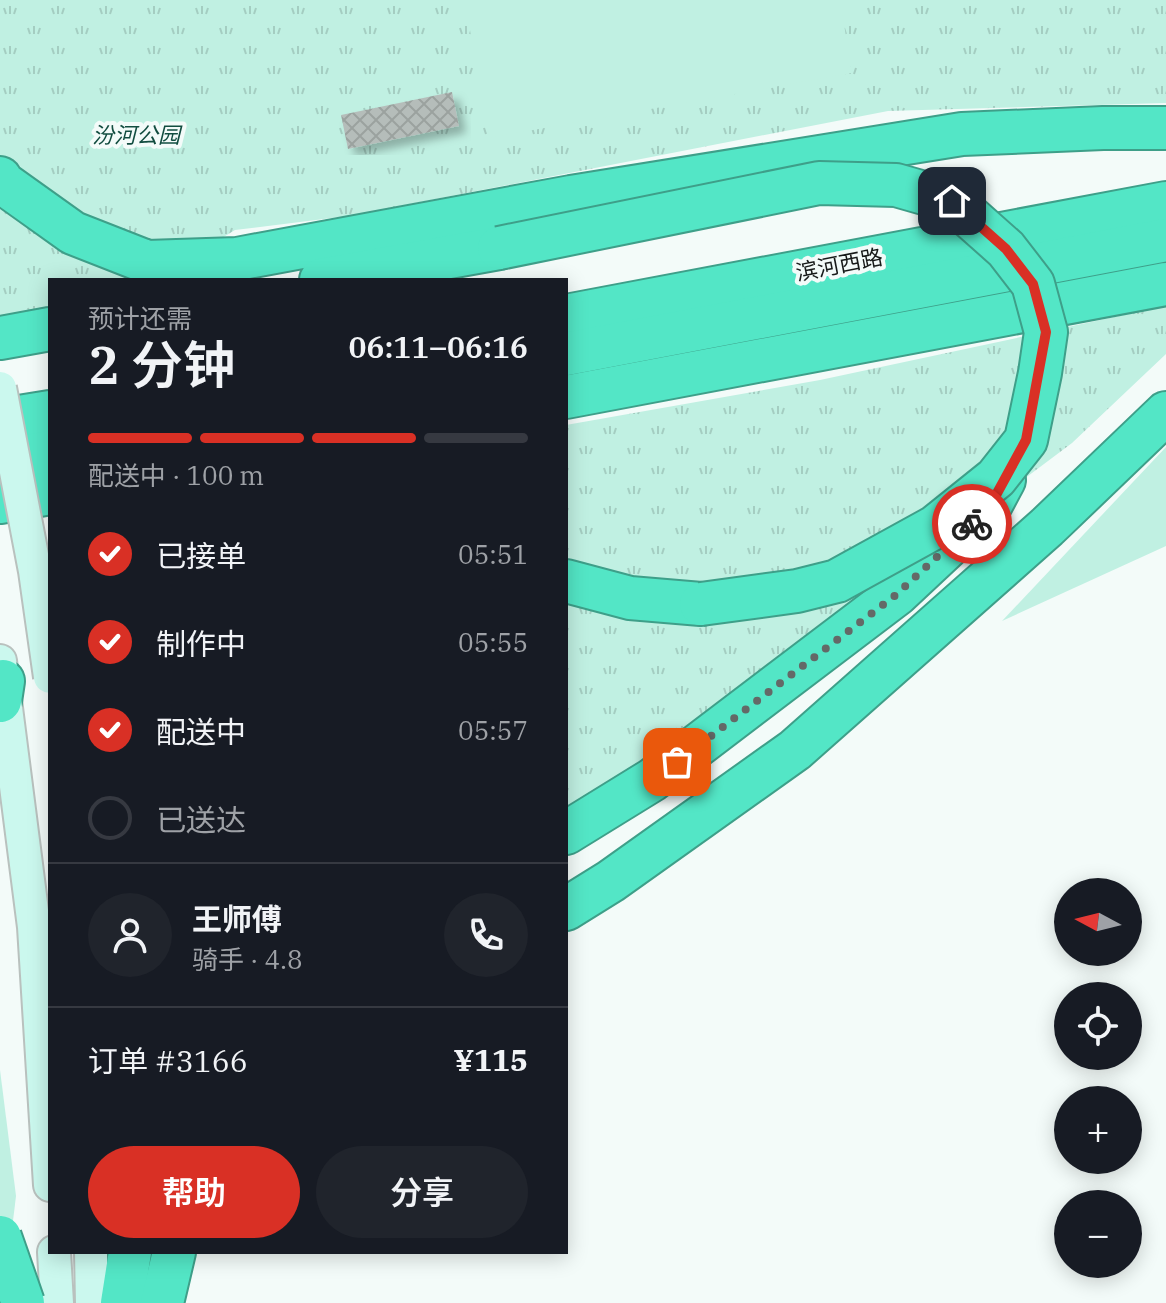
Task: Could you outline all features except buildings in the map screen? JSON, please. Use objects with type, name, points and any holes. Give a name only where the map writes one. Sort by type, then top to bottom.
[{"type":"highway","points":[[0,178],[73,233],[147,262],[237,259],[571,197],[962,134],[1166,128]]},
{"type":"highway","points":[[332,278],[499,248],[819,183],[896,185],[952,201],[1006,249],[1033,284],[1046,332],[1026,440],[989,508],[897,594],[652,780],[568,832]]},
{"type":"highway","name":"滨河西路","points":[[703,308],[1166,203]]},
{"type":"highway","name":"滨河西路","points":[[703,308],[1166,240]]},
{"type":"highway","points":[[568,397],[1166,284]]},
{"type":"highway","points":[[568,316],[703,308]]},
{"type":"highway","points":[[568,353],[703,308]]},
{"type":"highway","points":[[0,338],[48,329]]},
{"type":"highway","points":[[568,876],[763,752],[1048,489],[1166,385]]},
{"type":"highway","points":[[0,401],[48,409]]},
{"type":"highway","points":[[0,420],[48,409]]},
{"type":"highway","points":[[568,908],[611,881],[795,750],[1047,527],[1166,413]]},
{"type":"highway","points":[[568,582],[630,598],[701,604],[797,591],[837,581],[935,527],[996,478],[1026,440]]},
{"type":"highway","points":[[0,461],[48,452]]},
{"type":"highway","points":[[0,502],[48,493]]},
{"type":"highway","points":[[0,1237],[2,1303]]},
{"type":"highway","points":[[0,1237],[23,1303]]},
{"type":"highway","points":[[122,1303],[131,1254]]},
{"type":"highway","points":[[131,1254],[134,1303]]},
{"type":"highway","points":[[162,1303],[174,1254]]},
{"type":"main road","points":[[0,388],[35,571],[48,663]]},
{"type":"main road","points":[[1,681],[34,927],[48,1153]]},
{"type":"main road","points":[[54,1254],[57,1303]]},
{"type":"main road","points":[[91,1254],[92,1303]]},
{"type":"green space","name":"汾河公园","points":[[0,0],[1166,0],[1166,103],[888,111],[348,216],[235,230],[156,278],[48,278],[48,310],[0,320]]},
{"type":"green space","points":[[465,0],[840,0],[852,73],[488,138]]},
{"type":"green space","points":[[1166,306],[1166,354],[1072,443],[568,816],[568,425],[820,380]]},
{"type":"green space","points":[[1166,447],[1166,546],[1002,621]]},
{"type":"green space","points":[[0,1070],[16,1196],[3,1303],[0,1303]]},
{"type":"way so far","points":[[677,762],[897,594],[972,524]]},
{"type":"route","points":[[952,201],[1006,249],[1033,284],[1046,332],[1026,440],[989,508],[972,524]]}]
